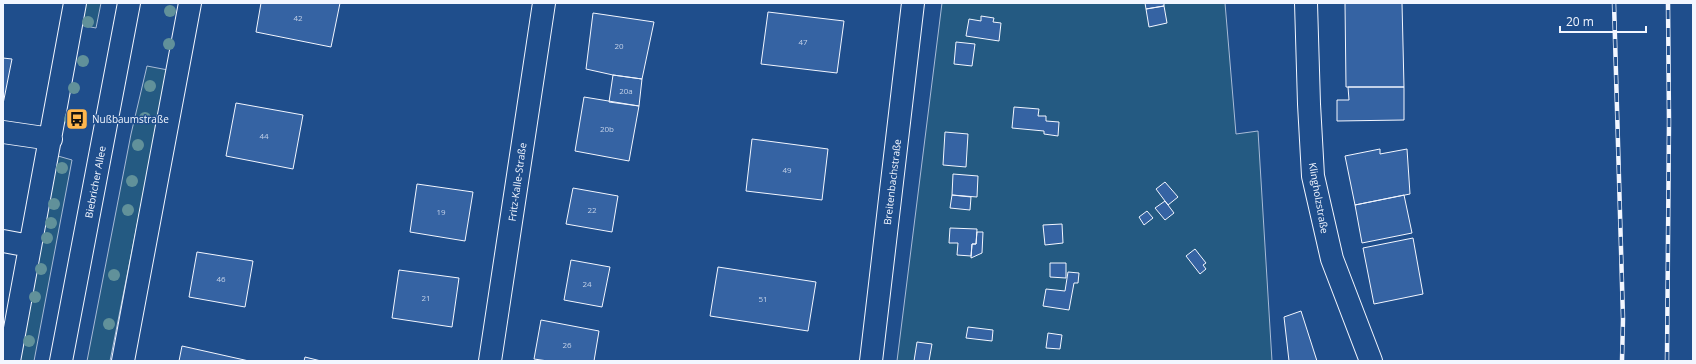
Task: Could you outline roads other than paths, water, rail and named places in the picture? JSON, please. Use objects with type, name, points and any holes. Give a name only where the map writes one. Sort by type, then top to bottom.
[{"type":"street","points":[[9,361],[75,3]]},
{"type":"street","name":"Biebricher Allee","points":[[61,361],[129,3]]},
{"type":"street","points":[[123,361],[190,3]]},
{"type":"street","name":"Fritz-Kalle-Straße","points":[[490,361],[544,3]]},
{"type":"street","name":"Breitenbachstraße","points":[[870,361],[913,3]]},
{"type":"street","name":"Klingholzstraße","points":[[1306,3],[1313,176],[1332,259],[1371,361]]},
{"type":"street","points":[[3,132],[51,139]]},
{"type":"street","points":[[3,242],[30,246]]},
{"type":"railway","points":[[1614,3],[1623,319],[1622,361]]},
{"type":"railway","points":[[1667,361],[1669,122],[1668,3]]},
{"type":"place","name":"Nußbaumstraße","points":[[77,119]]}]
